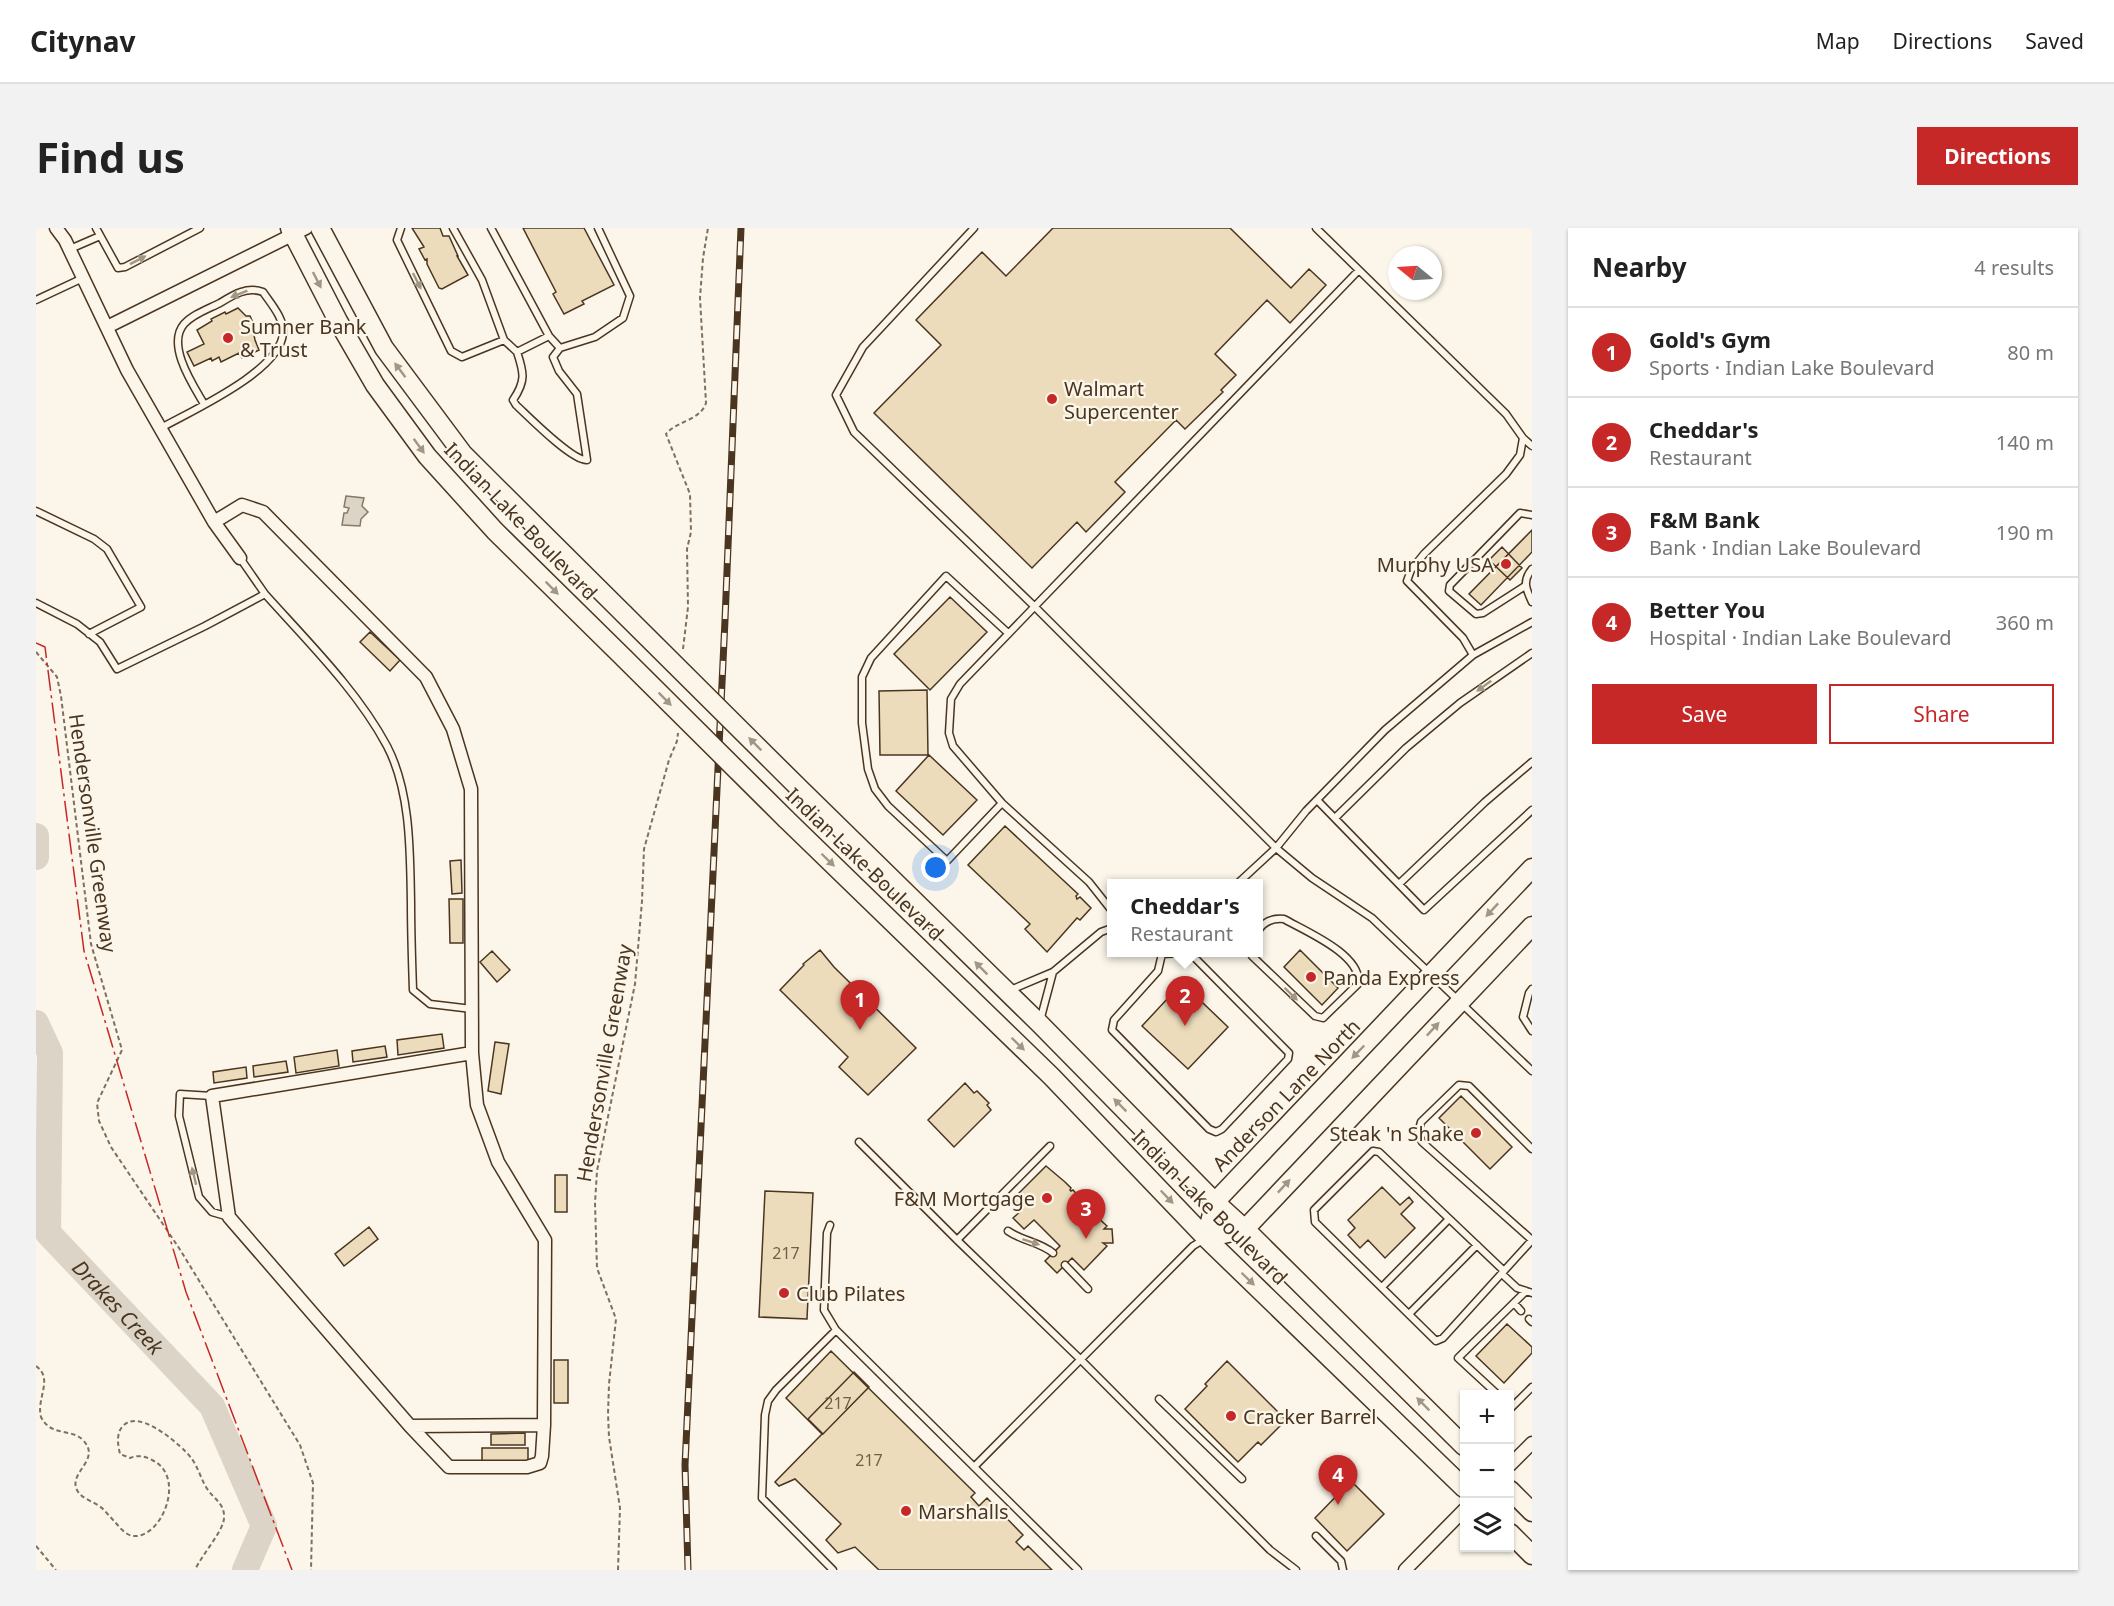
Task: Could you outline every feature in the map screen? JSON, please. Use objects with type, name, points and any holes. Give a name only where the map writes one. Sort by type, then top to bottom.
[{"type":"main road","name":"Indian Lake Boulevard","points":[[320,228],[384,348],[463,454],[1005,992],[1040,1024],[1215,1202],[1462,1444]]},
{"type":"main road","name":"Indian Lake Boulevard","points":[[296,230],[338,321],[375,385],[426,456],[495,531],[786,819],[1052,1077],[1206,1238],[1460,1484]]},
{"type":"main road","name":"Anderson Lane North","points":[[1206,1238],[1215,1202],[1532,868]]},
{"type":"main road","points":[[1206,1238],[1245,1229],[1532,926]]},
{"type":"main road","points":[[1514,1495],[1532,1512]]},
{"type":"main road","points":[[1514,1538],[1532,1555]]},
{"type":"street","points":[[56,228],[127,370],[214,522],[240,558]]},
{"type":"street","points":[[107,327],[296,230]]},
{"type":"street","points":[[214,522],[242,505],[263,512],[426,677],[453,729],[471,789],[472,1053],[477,1105],[498,1162],[545,1240],[543,1456],[540,1463],[527,1467],[449,1467],[410,1426],[229,1217],[212,1096],[472,1053]]},
{"type":"street","points":[[410,1426],[544,1425]]},
{"type":"street","points":[[1514,1460],[1532,1443]]},
{"type":"street","points":[[1405,1570],[1460,1514]]},
{"type":"lane","points":[[96,228],[118,268],[125,267],[200,228]]},
{"type":"lane","points":[[401,228],[397,240],[451,351],[462,357],[504,340]]},
{"type":"lane","points":[[453,228],[482,280],[504,340],[517,352],[523,370],[523,385],[513,400],[580,460],[587,460],[577,394],[558,371],[553,357],[560,348],[595,337],[623,318],[630,296],[598,228]]},
{"type":"lane","points":[[491,228],[549,336],[560,348]]},
{"type":"lane","points":[[974,228],[863,347],[836,395],[854,432],[1034,606],[1276,848],[1312,878],[1372,918],[1532,1071]]},
{"type":"lane","points":[[1316,228],[1506,414],[1523,438],[1532,446]]},
{"type":"lane","points":[[69,250],[99,236]]},
{"type":"lane","points":[[1107,905],[1089,882],[1002,803],[953,746],[949,733],[951,699],[960,684],[1008,633],[1358,271]]},
{"type":"lane","points":[[36,300],[83,278]]},
{"type":"lane","points":[[160,429],[204,404],[256,374],[276,350],[283,334],[282,322],[262,292],[248,290],[184,323],[178,341],[179,355],[204,404]]},
{"type":"lane","points":[[517,352],[549,336]]},
{"type":"lane","points":[[1473,656],[1463,638],[1407,582],[1411,570],[1424,554],[1506,474],[1520,455],[1523,438]]},
{"type":"lane","points":[[36,512],[94,539],[107,549],[141,608],[89,634]]},
{"type":"lane","points":[[1525,586],[1483,613],[1476,614],[1449,591],[1450,585],[1520,513],[1532,515]]},
{"type":"lane","points":[[240,558],[265,594],[335,673],[371,720],[388,748],[404,801],[410,846],[413,990],[430,1004],[472,1009]]},
{"type":"lane","points":[[1532,569],[1525,586],[1532,602]]},
{"type":"lane","points":[[1002,803],[947,861],[888,806],[875,789],[868,769],[862,723],[862,677],[871,658],[946,576],[1008,633]]},
{"type":"lane","points":[[36,603],[77,624],[100,642],[117,669],[206,626],[265,594]]},
{"type":"lane","points":[[1242,879],[1276,848],[1317,800],[1384,730],[1473,656],[1532,622]]},
{"type":"lane","points":[[1335,818],[1406,748],[1460,704],[1532,653]]},
{"type":"lane","points":[[1399,884],[1485,802],[1532,762]]},
{"type":"lane","points":[[1317,800],[1424,910],[1532,810]]},
{"type":"lane","points":[[1253,957],[1315,1016],[1323,1018],[1358,984],[1360,977],[1356,967],[1341,952],[1284,919],[1275,918],[1263,924]]},
{"type":"lane","points":[[1005,992],[1053,972],[1101,932],[1107,930]]},
{"type":"lane","points":[[1160,957],[1158,971],[1114,1020],[1112,1030],[1209,1130],[1216,1132],[1222,1129],[1288,1059],[1289,1053],[1194,957]]},
{"type":"lane","points":[[1040,1024],[1053,972]]},
{"type":"lane","points":[[1532,989],[1528,993],[1523,1017],[1532,1031]]},
{"type":"lane","points":[[1529,1292],[1517,1288],[1503,1272],[1477,1245],[1379,1152],[1373,1151],[1314,1210],[1316,1222],[1436,1341],[1443,1338],[1503,1272],[1532,1240],[1422,1142],[1418,1133],[1420,1122],[1459,1085],[1469,1086],[1532,1149]]},
{"type":"lane","points":[[212,1096],[180,1094],[179,1116],[200,1197],[212,1212],[229,1217]]},
{"type":"lane","points":[[859,1142],[1270,1550],[1296,1570]]},
{"type":"lane","points":[[957,1240],[1050,1146]]},
{"type":"lane","points":[[1382,1287],[1449,1219]]},
{"type":"lane","points":[[830,1225],[827,1233],[824,1310],[836,1330],[1078,1570]]},
{"type":"lane","points":[[1008,1231],[1053,1253]]},
{"type":"lane","points":[[974,1467],[1193,1246],[1206,1238]]},
{"type":"lane","points":[[1409,1314],[1477,1245]]},
{"type":"lane","points":[[1065,1265],[1088,1289]]},
{"type":"lane","points":[[1492,1390],[1458,1358],[1514,1303],[1529,1292]]},
{"type":"lane","points":[[1514,1303],[1521,1311]]},
{"type":"lane","points":[[833,1570],[762,1498],[765,1415],[768,1401],[776,1390],[836,1330]]},
{"type":"lane","points":[[1514,1405],[1532,1387]]},
{"type":"lane","points":[[1159,1399],[1242,1479]]},
{"type":"lane","points":[[1316,1536],[1341,1561],[1343,1570]]},
{"type":"path","points":[[683,650],[688,607],[687,549],[691,532],[690,494],[666,434],[697,414],[706,403],[700,298],[708,228]]},
{"type":"path","name":"Hendersonville Greenway","points":[[36,652],[57,677],[62,696],[91,944],[122,1050],[97,1103],[99,1121],[111,1147],[179,1248],[300,1445],[313,1483],[311,1570]]},
{"type":"path","name":"Hendersonville Greenway","points":[[618,1570],[620,1509],[609,1437],[608,1414],[616,1319],[597,1268],[595,1203],[597,1171],[635,984],[644,849],[669,760],[677,741],[678,729]]},
{"type":"path","points":[[36,1366],[44,1374],[38,1401],[41,1418],[49,1427],[77,1436],[89,1449],[89,1457],[75,1481],[76,1489],[102,1508],[122,1531],[133,1536],[150,1529],[163,1514],[170,1495],[170,1483],[159,1463],[151,1459],[135,1456],[130,1458],[120,1454],[117,1439],[125,1424],[134,1421],[145,1423],[165,1435],[187,1453],[197,1466],[206,1488],[222,1503],[225,1516],[223,1526],[206,1549],[195,1570]]},
{"type":"path","points":[[36,1546],[56,1570]]},
{"type":"shaded area","points":[[346,496],[364,498],[362,506],[368,512],[361,519],[360,526],[342,525],[344,513],[347,513],[349,508],[344,507]]},
{"type":"building","points":[[412,228],[440,228],[443,236],[449,236],[468,275],[442,289],[439,288],[427,264],[427,259],[425,260],[419,249],[424,247]]},
{"type":"building","points":[[523,228],[584,228],[614,285],[582,301],[584,304],[564,314],[553,294],[556,292]]},
{"type":"building","name":"Walmart Supercenter","points":[[1053,228],[1230,228],[1291,288],[1309,269],[1326,285],[1290,323],[1267,300],[1215,354],[1236,375],[1221,390],[1223,392],[1185,429],[1176,420],[1115,482],[1125,492],[1086,532],[1077,522],[1032,568],[874,413],[941,345],[916,320],[982,252],[1006,276]]},
{"type":"building","name":"Sumner Bank & Trust","points":[[238,308],[246,316],[250,316],[255,327],[253,330],[259,350],[242,358],[239,353],[221,362],[219,357],[212,361],[211,358],[194,366],[187,352],[204,344],[197,330],[212,321],[211,319]]},
{"type":"building","name":"Murphy USA","points":[[1532,530],[1532,552],[1481,605],[1469,594]]},
{"type":"building","name":"Murphy USA","points":[[1502,547],[1522,568],[1510,580],[1489,560]]},
{"type":"building","points":[[950,597],[987,632],[930,690],[894,654]]},
{"type":"building","points":[[370,632],[400,660],[390,671],[360,642]]},
{"type":"building","points":[[927,690],[928,755],[880,755],[879,691]]},
{"type":"building","points":[[929,755],[977,800],[943,835],[896,791]]},
{"type":"building","points":[[1005,826],[1078,894],[1077,899],[1080,897],[1091,908],[1080,920],[1077,918],[1047,952],[1025,929],[1030,924],[968,865]]},
{"type":"building","points":[[461,860],[462,893],[452,894],[450,861]]},
{"type":"building","points":[[449,899],[463,899],[463,943],[450,943]]},
{"type":"building","points":[[820,950],[834,967],[916,1048],[868,1095],[839,1067],[848,1057],[780,990],[803,964]]},
{"type":"building","name":"Panda Express","points":[[1300,950],[1338,988],[1322,1005],[1284,967]]},
{"type":"building","points":[[492,951],[510,970],[497,982],[480,962]]},
{"type":"building","points":[[1182,983],[1228,1027],[1188,1069],[1142,1026]]},
{"type":"building","points":[[442,1034],[444,1048],[398,1055],[397,1040]]},
{"type":"building","points":[[495,1042],[509,1044],[501,1094],[488,1091]]},
{"type":"building","points":[[385,1046],[387,1057],[353,1062],[352,1051]]},
{"type":"building","points":[[337,1050],[339,1066],[296,1073],[294,1057]]},
{"type":"building","points":[[286,1061],[288,1072],[254,1077],[253,1066]]},
{"type":"building","points":[[246,1067],[247,1078],[214,1083],[213,1072]]},
{"type":"building","points":[[965,1083],[974,1093],[977,1091],[989,1103],[987,1105],[991,1110],[954,1147],[928,1120]]},
{"type":"building","name":"Steak 'n Shake","points":[[1461,1096],[1512,1147],[1490,1169],[1439,1118]]},
{"type":"building","points":[[1046,1166],[1065,1182],[1082,1203],[1107,1226],[1104,1229],[1112,1229],[1113,1243],[1103,1243],[1107,1246],[1084,1270],[1072,1258],[1057,1273],[1045,1261],[1060,1246],[1034,1220],[1024,1229],[1013,1218],[1023,1209],[1013,1199]]},
{"type":"building","points":[[555,1175],[567,1175],[567,1212],[555,1212]]},
{"type":"building","points":[[1382,1187],[1400,1205],[1409,1197],[1413,1202],[1401,1214],[1415,1228],[1385,1258],[1368,1240],[1360,1248],[1348,1235],[1355,1228],[1348,1220]]},
{"type":"building","points":[[765,1191],[813,1193],[807,1319],[759,1317]]},
{"type":"building","points":[[369,1227],[378,1239],[344,1266],[335,1254]]},
{"type":"building","points":[[1507,1324],[1532,1347],[1532,1353],[1504,1383],[1476,1356]]},
{"type":"building","points":[[831,1351],[975,1493],[971,1497],[979,1506],[987,1498],[1023,1535],[1016,1542],[1024,1550],[1028,1546],[1052,1570],[879,1570],[855,1547],[838,1553],[826,1540],[841,1524],[795,1479],[779,1486],[775,1482],[822,1434],[786,1398]]},
{"type":"building","points":[[554,1360],[568,1360],[568,1403],[554,1403]]},
{"type":"building","points":[[1227,1361],[1286,1420],[1261,1445],[1258,1442],[1238,1462],[1185,1409]]},
{"type":"building","points":[[854,1372],[869,1387],[823,1434],[808,1419]]},
{"type":"building","points":[[525,1433],[525,1445],[491,1445],[491,1434]]},
{"type":"building","points":[[482,1448],[528,1448],[528,1461],[482,1462]]},
{"type":"building","points":[[1351,1481],[1384,1514],[1347,1551],[1315,1518]]},
{"type":"waterway","name":"Drakes Creek","points":[[36,836],[36,857]]},
{"type":"waterway","name":"Drakes Creek","points":[[36,1023],[50,1053],[48,1233],[212,1406],[264,1526],[245,1570]]},
{"type":"railway","points":[[688,1570],[685,1465],[741,228]]},
{"type":"power","points":[[36,643],[45,647],[84,951],[186,1292],[292,1570]]},
{"type":"place","name":"Sumner Bank & Trust","points":[[228,338]]},
{"type":"place","name":"Walmart Supercenter","points":[[1052,399]]},
{"type":"place","name":"Murphy USA","points":[[1506,564]]},
{"type":"place","name":"Panda Express","points":[[1311,977]]},
{"type":"place","name":"Cheddar's","points":[[1185,1026]]},
{"type":"place","name":"Gold's Gym","points":[[860,1030]]},
{"type":"place","name":"Steak 'n Shake","points":[[1476,1133]]},
{"type":"place","name":"F&M Mortgage","points":[[1047,1198]]},
{"type":"place","name":"F&M Bank","points":[[1086,1239]]},
{"type":"place","name":"Club Pilates","points":[[784,1293]]},
{"type":"place","name":"Cracker Barrel","points":[[1231,1416]]},
{"type":"place","name":"Better You","points":[[1338,1505]]},
{"type":"place","name":"Marshalls","points":[[906,1511]]}]
